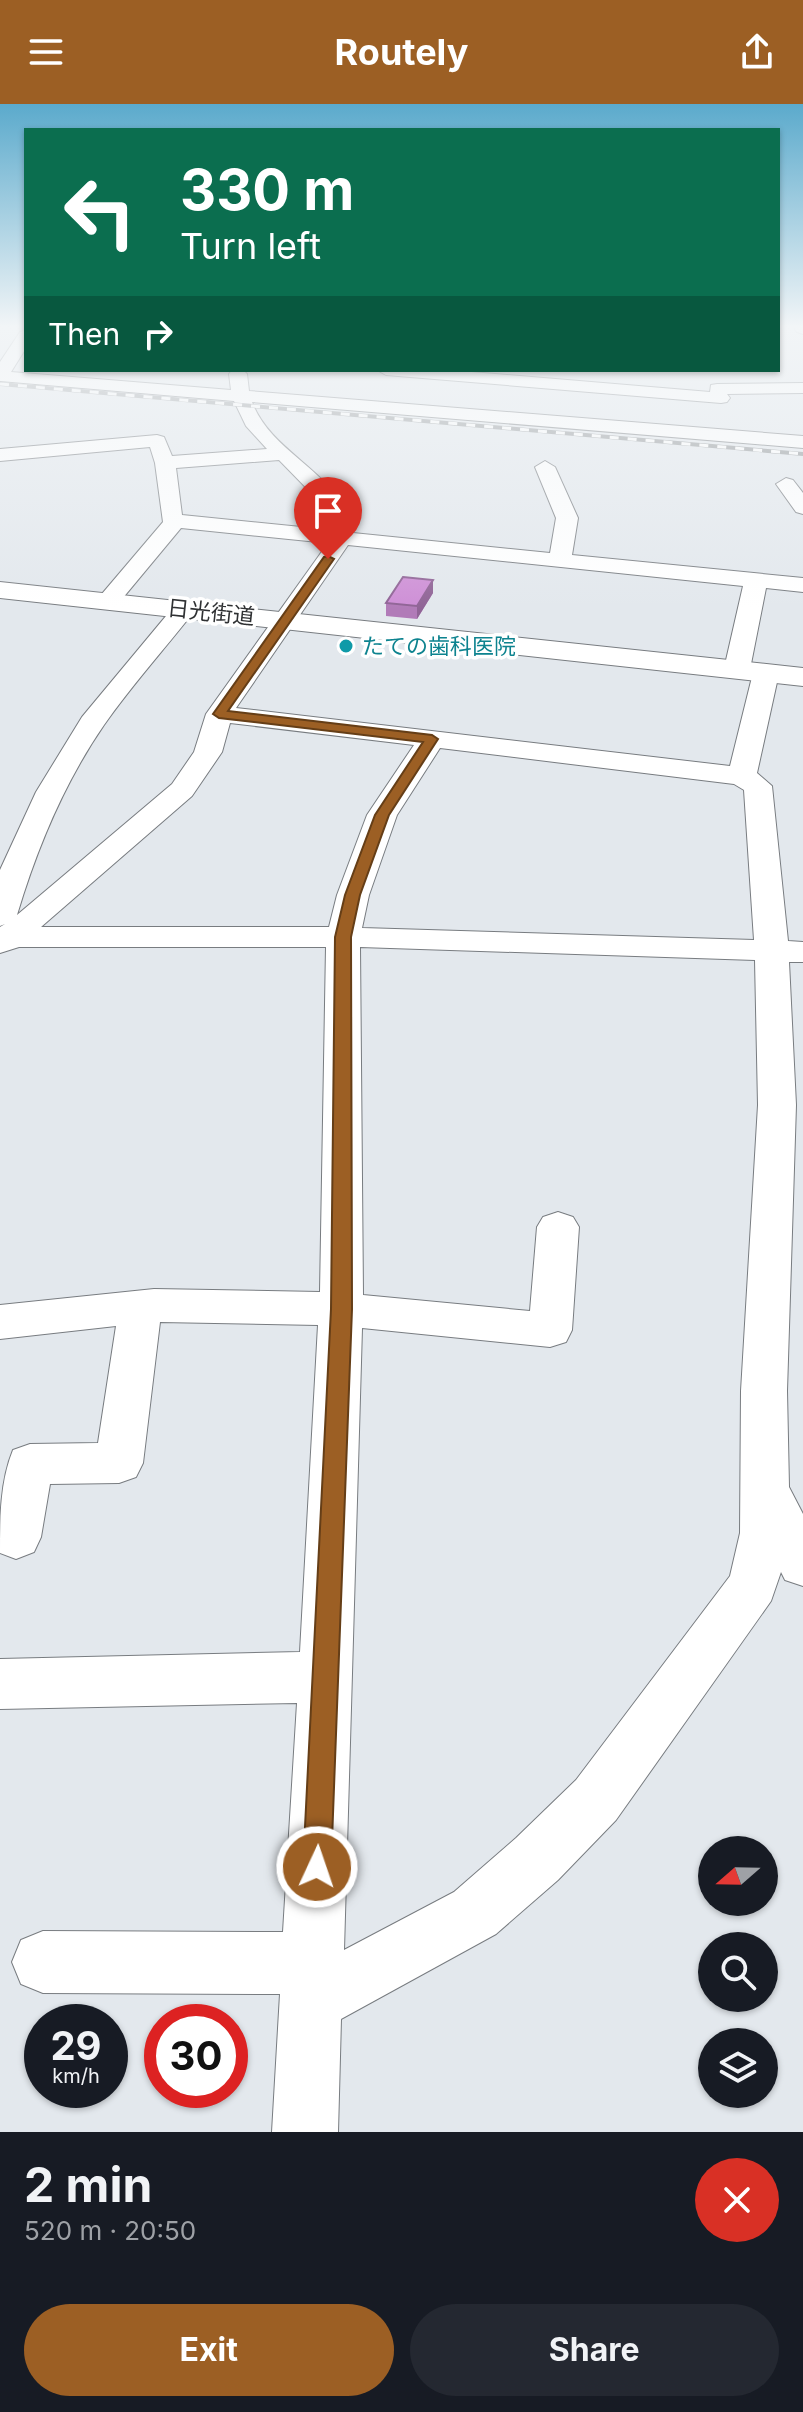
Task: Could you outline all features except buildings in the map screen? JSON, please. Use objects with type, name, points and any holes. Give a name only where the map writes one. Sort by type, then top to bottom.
[{"type":"highway","name":"日光街道","points":[[0,590],[803,677]]},
{"type":"street","points":[[3,934],[182,790],[208,752],[219,714],[288,620],[343,537],[343,527],[331,504],[282,454],[256,420]]},
{"type":"street","points":[[500,420],[803,442]]},
{"type":"street","points":[[731,420],[739,436]]},
{"type":"street","points":[[0,455],[157,441],[165,463],[172,519],[175,521],[756,580],[799,579]]},
{"type":"street","points":[[165,463],[282,454]]},
{"type":"street","points":[[545,467],[567,518],[560,561]]},
{"type":"street","points":[[786,484],[803,508]]},
{"type":"street","points":[[109,600],[175,521]]},
{"type":"street","points":[[737,669],[756,580]]},
{"type":"street","points":[[3,934],[18,857],[65,764],[93,722],[184,609]]},
{"type":"street","points":[[742,776],[766,673]]},
{"type":"street","points":[[43,1962],[312,1982],[475,1913],[537,1859],[596,1800],[753,1585],[765,1533],[764,1391],[790,1106],[788,952],[758,786],[742,776],[219,714]]},
{"type":"street","points":[[305,2132],[341,1309],[343,937],[353,895],[382,815],[432,739]]},
{"type":"street","points":[[3,934],[343,937],[788,952]]},
{"type":"street","points":[[0,1322],[140,1307],[341,1309],[550,1330],[558,1227]]},
{"type":"street","points":[[16,1537],[30,1464],[119,1463],[140,1307]]},
{"type":"street","points":[[767,1492],[803,1564]]},
{"type":"street","points":[[0,1684],[326,1677]]},
{"type":"railway","points":[[409,420],[803,454]]},
{"type":"place","name":"たての歯科医院","points":[[346,646]]},
{"type":"route","points":[[317,1867],[341,1309],[343,937],[353,895],[382,815],[432,739],[219,714],[328,559]]}]
